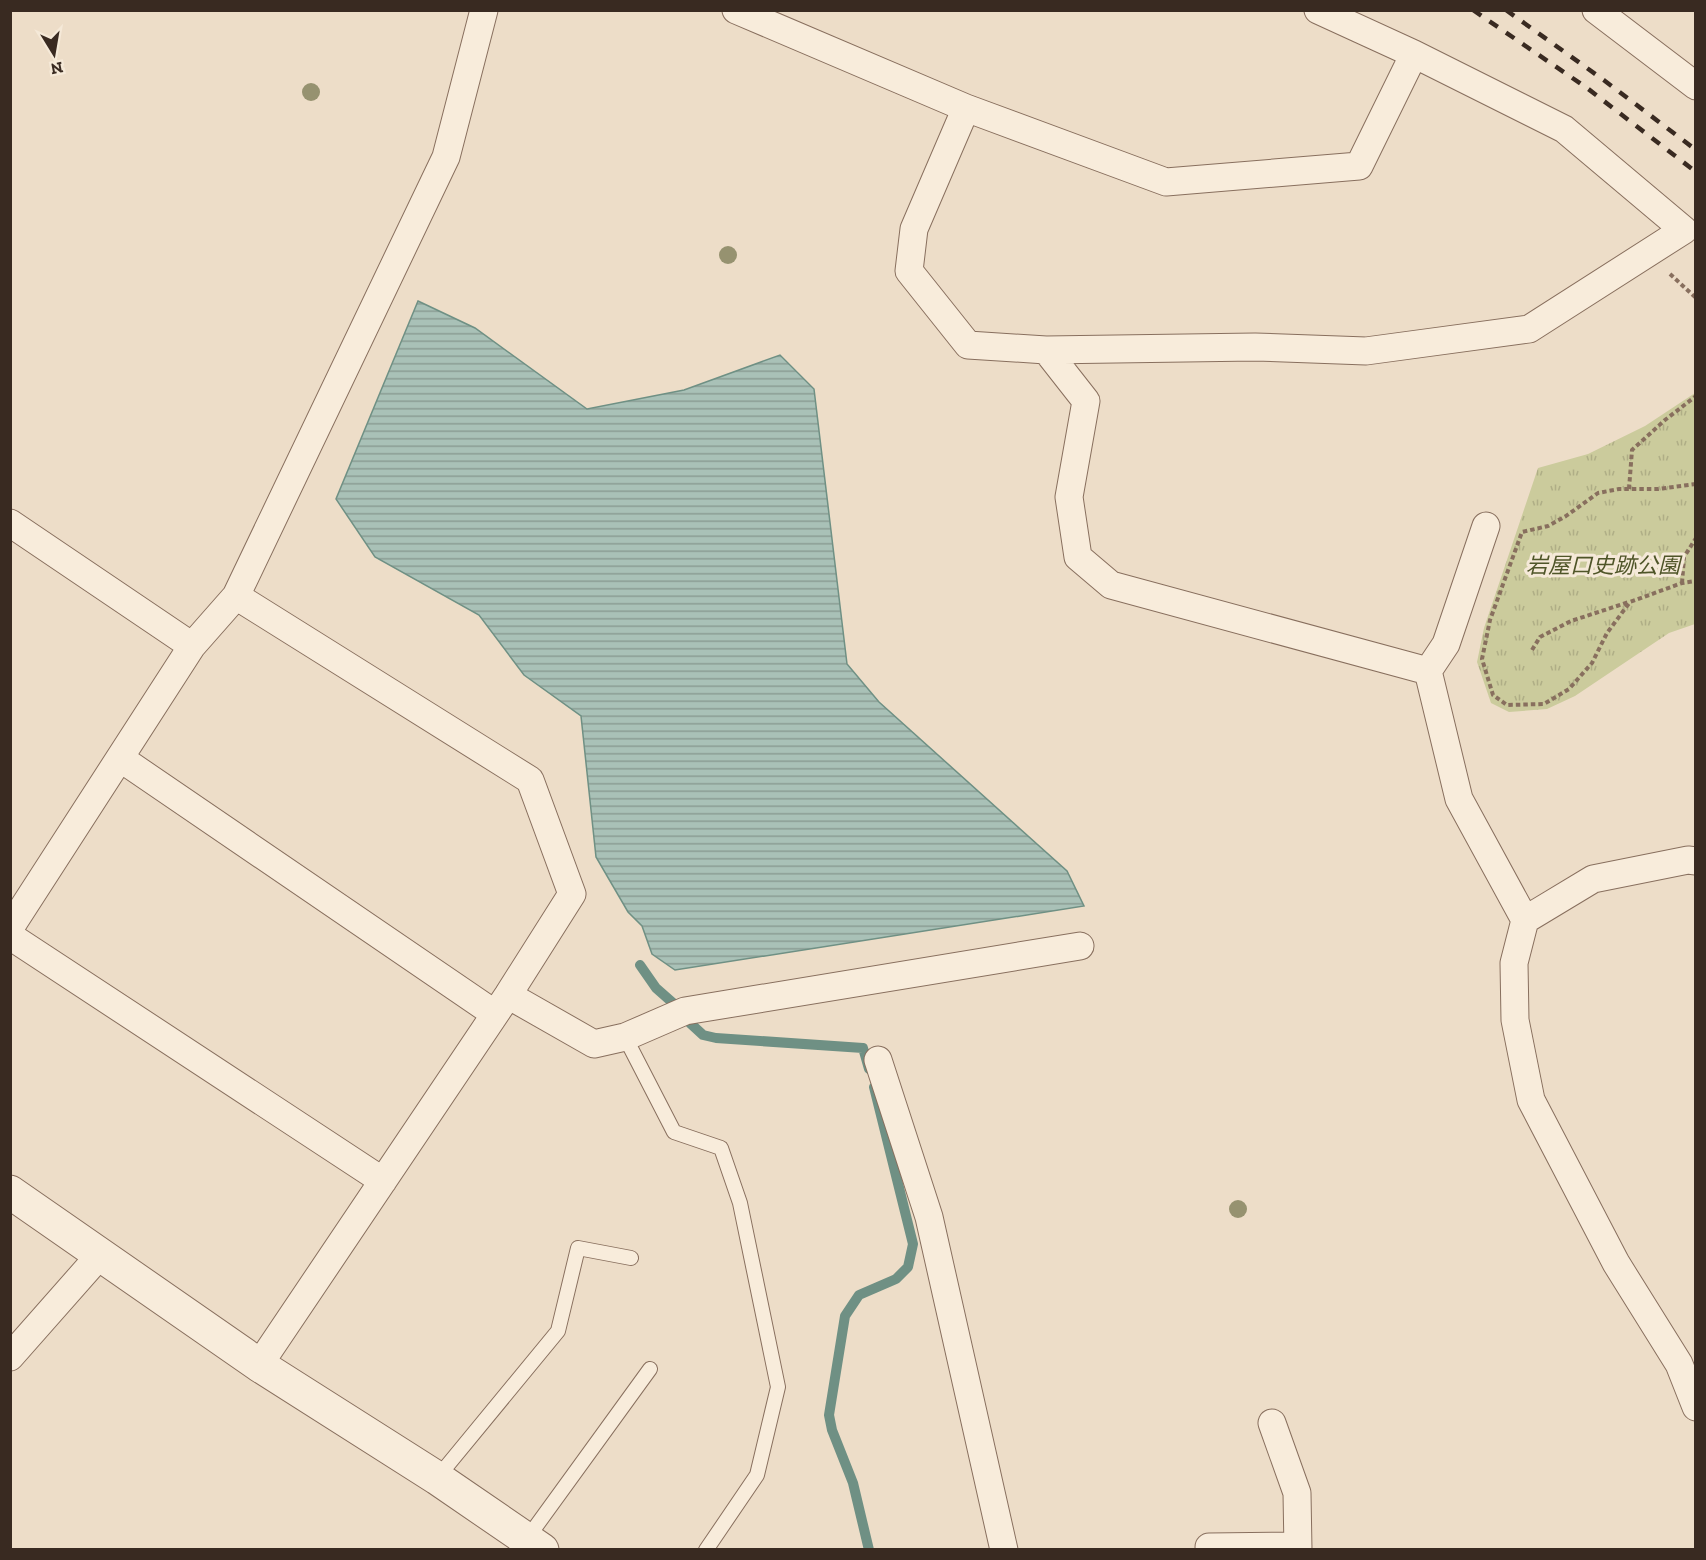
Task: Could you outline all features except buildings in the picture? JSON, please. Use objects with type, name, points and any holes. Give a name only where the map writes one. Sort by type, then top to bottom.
[{"type":"street","points":[[10,928],[192,646],[236,596],[446,157],[484,10]]},
{"type":"street","points":[[736,10],[966,108],[1167,182],[1359,166],[1414,54]]},
{"type":"street","points":[[966,108],[914,229],[909,271],[968,345],[1046,350],[1255,347],[1366,351],[1529,329],[1684,230],[1564,129],[1414,54],[1318,10]]},
{"type":"street","points":[[1596,10],[1695,86]]},
{"type":"street","points":[[1046,350],[1086,401],[1069,497],[1078,557],[1111,585],[1428,671]]},
{"type":"street","points":[[10,523],[192,646]]},
{"type":"street","points":[[1486,526],[1446,644],[1428,671],[1459,799],[1526,920]]},
{"type":"street","points":[[236,596],[530,780],[572,894],[502,1005],[259,1365]]},
{"type":"street","points":[[120,758],[502,1005],[594,1044],[626,1037],[685,1011],[1080,946]]},
{"type":"street","points":[[1695,861],[1688,860],[1593,879],[1526,920],[1514,963],[1515,1020],[1531,1100],[1616,1263],[1679,1364],[1695,1407]]},
{"type":"street","points":[[10,936],[383,1181]]},
{"type":"street","points":[[878,1060],[929,1217],[1004,1550]]},
{"type":"street","points":[[10,1192],[259,1365],[437,1478],[534,1545]]},
{"type":"street","points":[[10,1357],[100,1255]]},
{"type":"street","points":[[1209,1547],[1298,1548],[1297,1493],[1272,1424]]},
{"type":"lane","points":[[626,1037],[674,1132],[721,1148],[740,1203],[778,1387],[756,1475],[706,1550]]},
{"type":"lane","points":[[437,1478],[558,1331],[578,1248],[631,1258]]},
{"type":"lane","points":[[534,1545],[650,1369]]},
{"type":"path","points":[[1629,489],[1632,450],[1695,396]]},
{"type":"path","points":[[1630,602],[1607,633],[1592,663],[1569,689],[1544,704],[1507,705],[1493,695],[1482,659],[1490,620],[1522,532],[1548,526],[1598,493],[1695,484]]},
{"type":"path","points":[[1682,583],[1684,557],[1695,538]]},
{"type":"path","points":[[1532,650],[1540,637],[1571,621],[1695,580]]},
{"type":"green space","name":"岩屋口史跡公園","points":[[1695,393],[1695,624],[1669,633],[1575,696],[1547,709],[1509,712],[1491,703],[1477,662],[1484,628],[1538,468],[1588,454],[1645,426]]},
{"type":"shaded area","points":[[418,301],[475,328],[587,409],[684,390],[780,355],[814,389],[847,664],[879,702],[1067,871],[1084,906],[675,970],[652,954],[642,926],[628,912],[596,857],[581,716],[524,675],[479,615],[375,557],[336,499]]},
{"type":"waterway","points":[[640,965],[656,988],[703,1035],[716,1038],[863,1048],[869,1069]]},
{"type":"waterway","points":[[869,1550],[853,1483],[832,1430],[829,1415],[845,1316],[859,1295],[896,1279],[908,1267],[913,1244],[874,1087]]},
{"type":"railway","points":[[1473,10],[1587,88],[1696,172]]},
{"type":"railway","points":[[1506,10],[1696,150]]}]
